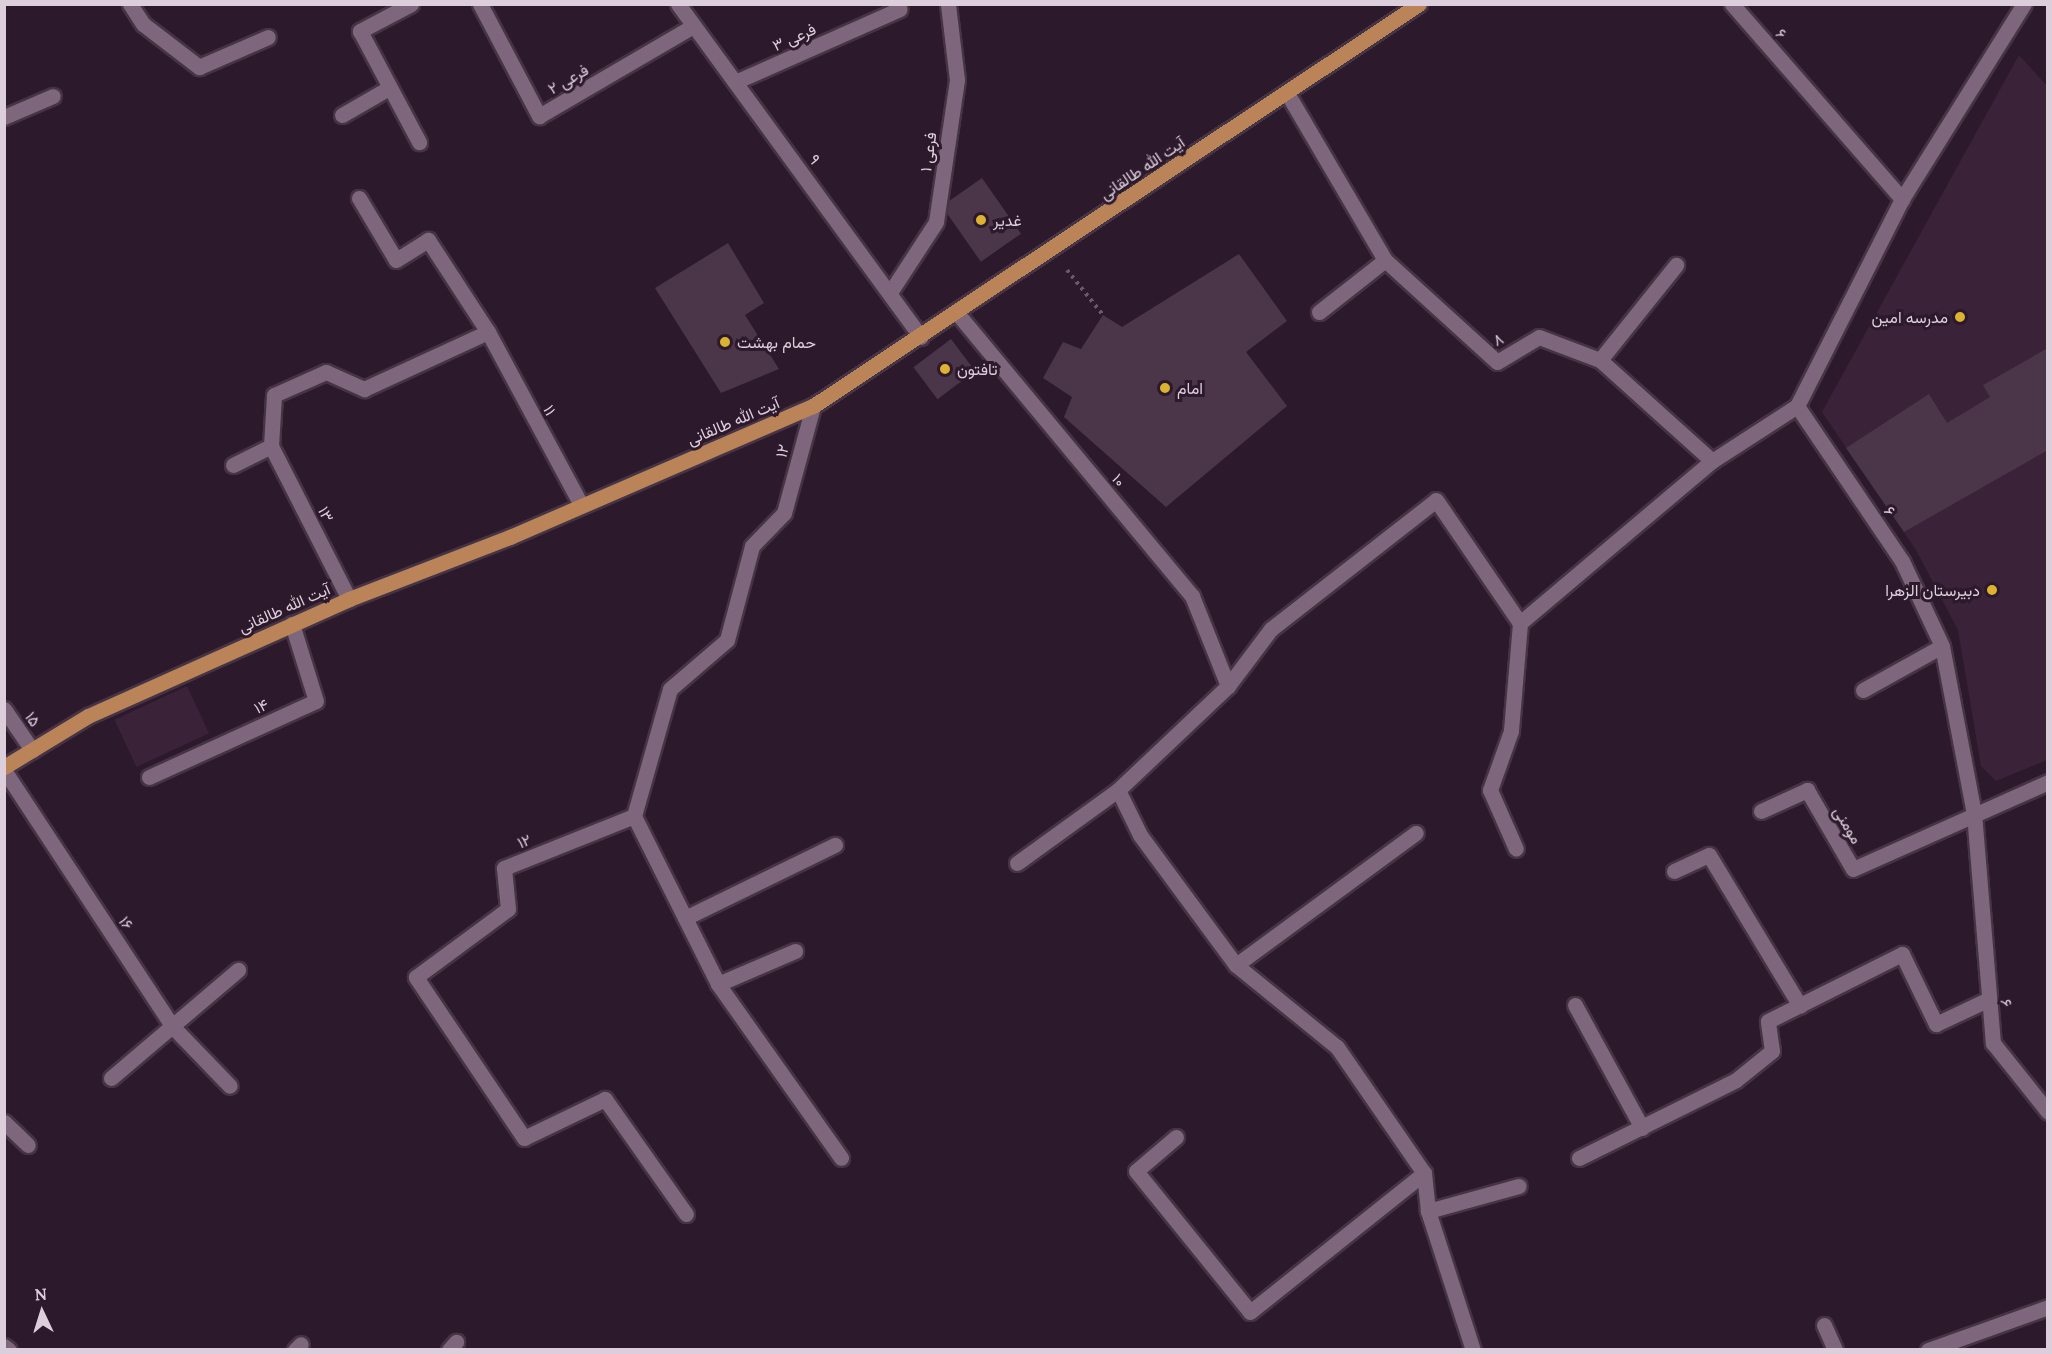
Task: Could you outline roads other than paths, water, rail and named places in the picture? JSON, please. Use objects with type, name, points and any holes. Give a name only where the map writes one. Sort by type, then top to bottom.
[{"type":"main road","name":"آیت الله طالقانی","points":[[4,769],[88,716],[292,624],[813,406],[921,337],[1419,4]]},
{"type":"street","points":[[130,4],[143,24],[199,67],[268,37]]},
{"type":"street","points":[[411,4],[360,31],[419,142]]},
{"type":"street","name":"فرعی ۲","points":[[480,4],[539,116],[693,26]]},
{"type":"street","name":"۹","points":[[678,4],[891,291],[921,337]]},
{"type":"street","name":"فرعی ۱","points":[[891,291],[936,222],[957,80],[948,4]]},
{"type":"street","name":"۶","points":[[1732,4],[1902,199]]},
{"type":"street","points":[[1520,623],[1712,461],[1797,406],[1902,199],[2024,4]]},
{"type":"street","name":"فرعی ۳","points":[[735,82],[902,6]]},
{"type":"street","points":[[342,115],[389,88]]},
{"type":"street","name":"۸","points":[[1287,93],[1385,260],[1497,362],[1539,337],[1600,360],[1712,461]]},
{"type":"street","points":[[4,117],[53,96]]},
{"type":"street","name":"۱۱","points":[[359,198],[396,260],[428,240],[488,332],[581,505]]},
{"type":"street","points":[[1319,312],[1385,260]]},
{"type":"street","points":[[1600,360],[1676,265]]},
{"type":"street","name":"۱۰","points":[[957,313],[1192,596],[1228,686]]},
{"type":"street","points":[[233,465],[271,446],[274,395],[326,372],[364,389],[488,332]]},
{"type":"street","name":"۱۲","points":[[686,1214],[605,1099],[524,1138],[416,977],[508,909],[504,868],[634,816],[670,689],[727,640],[752,546],[784,513],[813,406]]},
{"type":"street","name":"۶","points":[[1797,406],[1902,561],[1942,646],[1974,813],[1987,1000],[1994,1043],[2048,1112]]},
{"type":"street","name":"۱۳","points":[[271,446],[349,599]]},
{"type":"street","points":[[1017,863],[1118,790],[1228,686],[1271,629],[1436,500],[1520,623],[1511,731],[1490,790],[1516,849]]},
{"type":"street","name":"۱۴","points":[[149,777],[316,701],[292,624]]},
{"type":"street","points":[[1863,690],[1942,646]]},
{"type":"street","name":"۱۵","points":[[4,709],[32,750]]},
{"type":"street","name":"۱۶","points":[[4,769],[172,1026],[230,1086]]},
{"type":"street","points":[[1974,813],[2048,782]]},
{"type":"street","points":[[1118,790],[1140,835],[1236,965],[1337,1047],[1424,1173],[1428,1211],[1473,1350]]},
{"type":"street","name":"مومنی","points":[[1761,811],[1807,790],[1853,869],[1974,813]]},
{"type":"street","points":[[634,816],[718,984],[841,1158]]},
{"type":"street","points":[[1236,965],[1416,833]]},
{"type":"street","points":[[685,918],[835,845]]},
{"type":"street","points":[[1674,871],[1709,855],[1800,1006]]},
{"type":"street","points":[[718,984],[795,951]]},
{"type":"street","points":[[1579,1158],[1736,1080],[1772,1051],[1768,1021],[1902,954],[1936,1024],[1987,1000]]},
{"type":"street","points":[[111,1078],[238,970]]},
{"type":"street","points":[[1575,1005],[1642,1128]]},
{"type":"street","points":[[4,1122],[28,1145]]},
{"type":"street","points":[[1176,1137],[1136,1171],[1250,1312],[1424,1173]]},
{"type":"street","points":[[1428,1211],[1519,1186]]},
{"type":"street","points":[[1928,1350],[2048,1306]]},
{"type":"street","points":[[1824,1325],[1835,1350]]},
{"type":"street","points":[[4,1346],[9,1350]]},
{"type":"place","name":"غدیر","points":[[981,220]]},
{"type":"place","name":"مدرسه امین","points":[[1960,317]]},
{"type":"place","name":"حمام بهشت","points":[[725,342]]},
{"type":"place","name":"تافتون","points":[[945,369]]},
{"type":"place","name":"امام","points":[[1165,388]]},
{"type":"place","name":"دبیرستان الزهرا","points":[[1992,590]]}]
